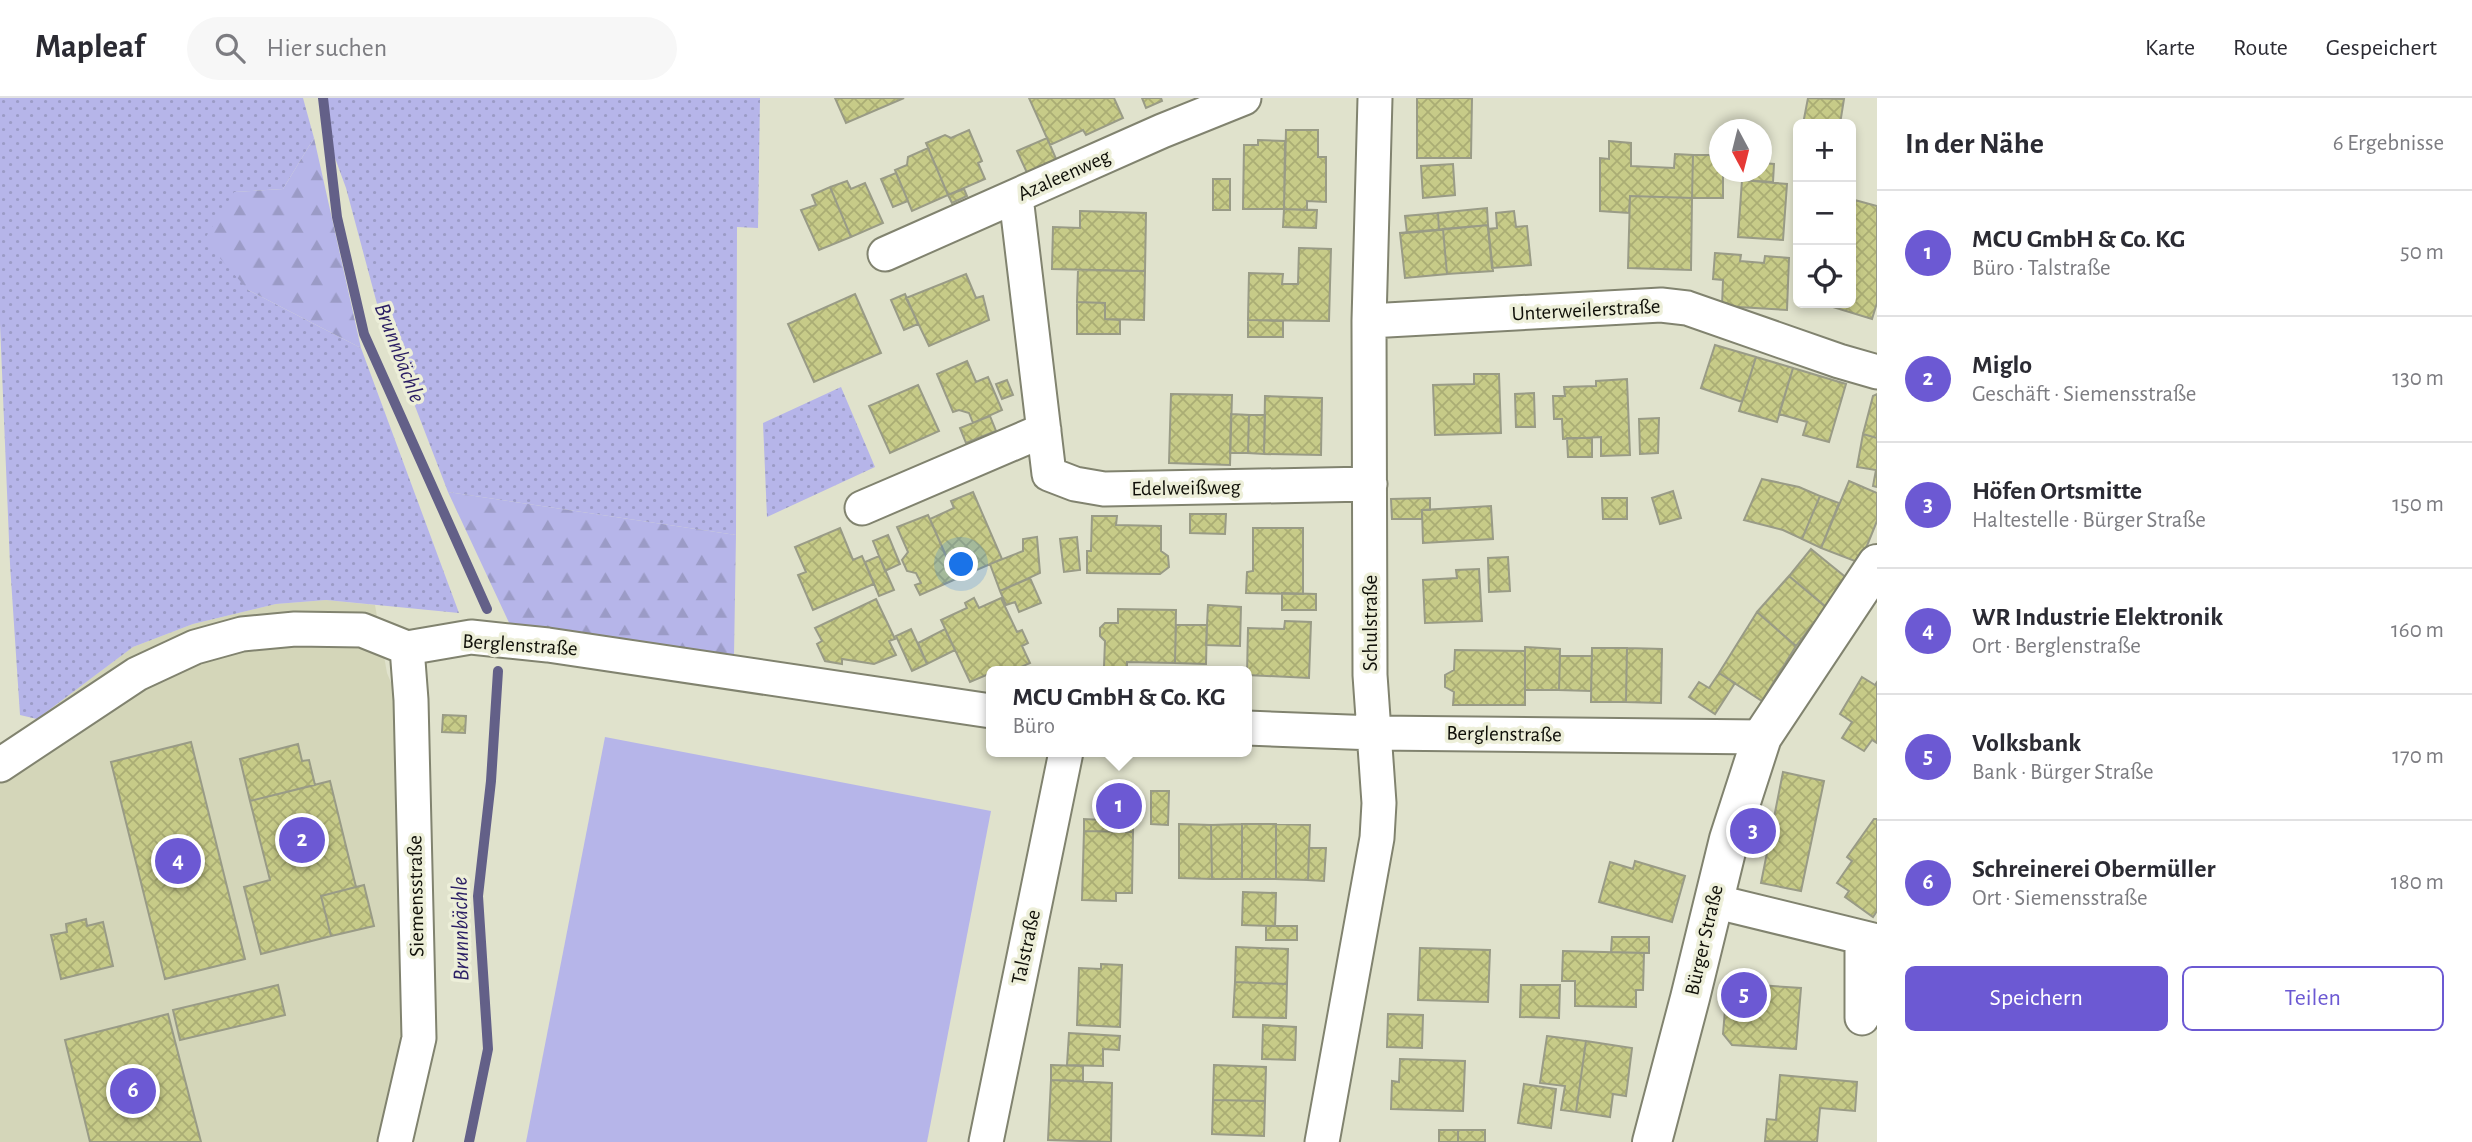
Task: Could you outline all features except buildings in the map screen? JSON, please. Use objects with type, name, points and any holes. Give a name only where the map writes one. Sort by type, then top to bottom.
[{"type":"street","name":"Azaleenweg","points":[[885,254],[1162,131],[1244,98]]},
{"type":"street","name":"Schulstraße","points":[[1322,1142],[1377,838],[1379,803],[1370,675],[1369,321],[1375,98]]},
{"type":"street","name":"Edelweißweg","points":[[1016,197],[1049,474],[1104,489],[1370,484]]},
{"type":"street","name":"Unterweilerstraße","points":[[1369,321],[1661,306],[1687,308],[1877,372]]},
{"type":"street","points":[[862,508],[1044,430]]},
{"type":"street","name":"Bürger Straße","points":[[1652,1142],[1729,839],[1762,737],[1877,564]]},
{"type":"street","points":[[0,765],[137,674],[195,648],[242,634],[295,629],[362,630],[407,648]]},
{"type":"street","name":"Berglenstraße","points":[[407,648],[471,637],[535,643],[986,709]]},
{"type":"street","name":"Siemensstraße","points":[[394,1142],[419,1038],[411,699],[407,648]]},
{"type":"street","name":"Berglenstraße","points":[[1252,729],[1762,737]]},
{"type":"street","name":"Talstraße","points":[[986,1142],[1065,757]]},
{"type":"street","points":[[1713,901],[1869,940],[1862,1018]]},
{"type":"shaded area","points":[[326,600],[375,605],[387,673],[395,692],[399,751],[402,1039],[387,1142],[0,1142],[0,743],[37,719],[133,647],[193,624],[276,604]]},
{"type":"green space","points":[[0,98],[303,98],[314,138],[283,189],[235,192],[248,290],[361,348],[459,613],[326,600],[276,604],[193,624],[133,647],[37,719],[20,715],[10,564],[0,324]]},
{"type":"green space","points":[[323,98],[760,98],[758,228],[737,227],[736,535],[448,492],[380,315],[346,188],[331,147]]},
{"type":"green space","points":[[314,138],[361,348],[248,290],[204,240],[234,192],[283,189]]},
{"type":"green space","points":[[841,387],[875,467],[767,517],[763,423]]},
{"type":"green space","points":[[448,492],[736,535],[734,656],[511,627]]},
{"type":"green space","points":[[605,737],[991,811],[927,1142],[526,1142]]},
{"type":"waterway","name":"Brunnbächle","points":[[323,98],[337,217],[364,334],[487,609]]},
{"type":"waterway","name":"Brunnbächle","points":[[469,1142],[488,1049],[478,896],[491,781],[498,671]]},
{"type":"place","name":"MCU GmbH & Co. KG","points":[[1119,806]]},
{"type":"place","name":"Höfen Ortsmitte","points":[[1753,831]]},
{"type":"place","name":"Miglo","points":[[302,840]]},
{"type":"place","name":"WR Industrie Elektronik","points":[[178,861]]},
{"type":"place","name":"Volksbank","points":[[1744,995]]},
{"type":"place","name":"Schreinerei Obermüller","points":[[133,1091]]}]
